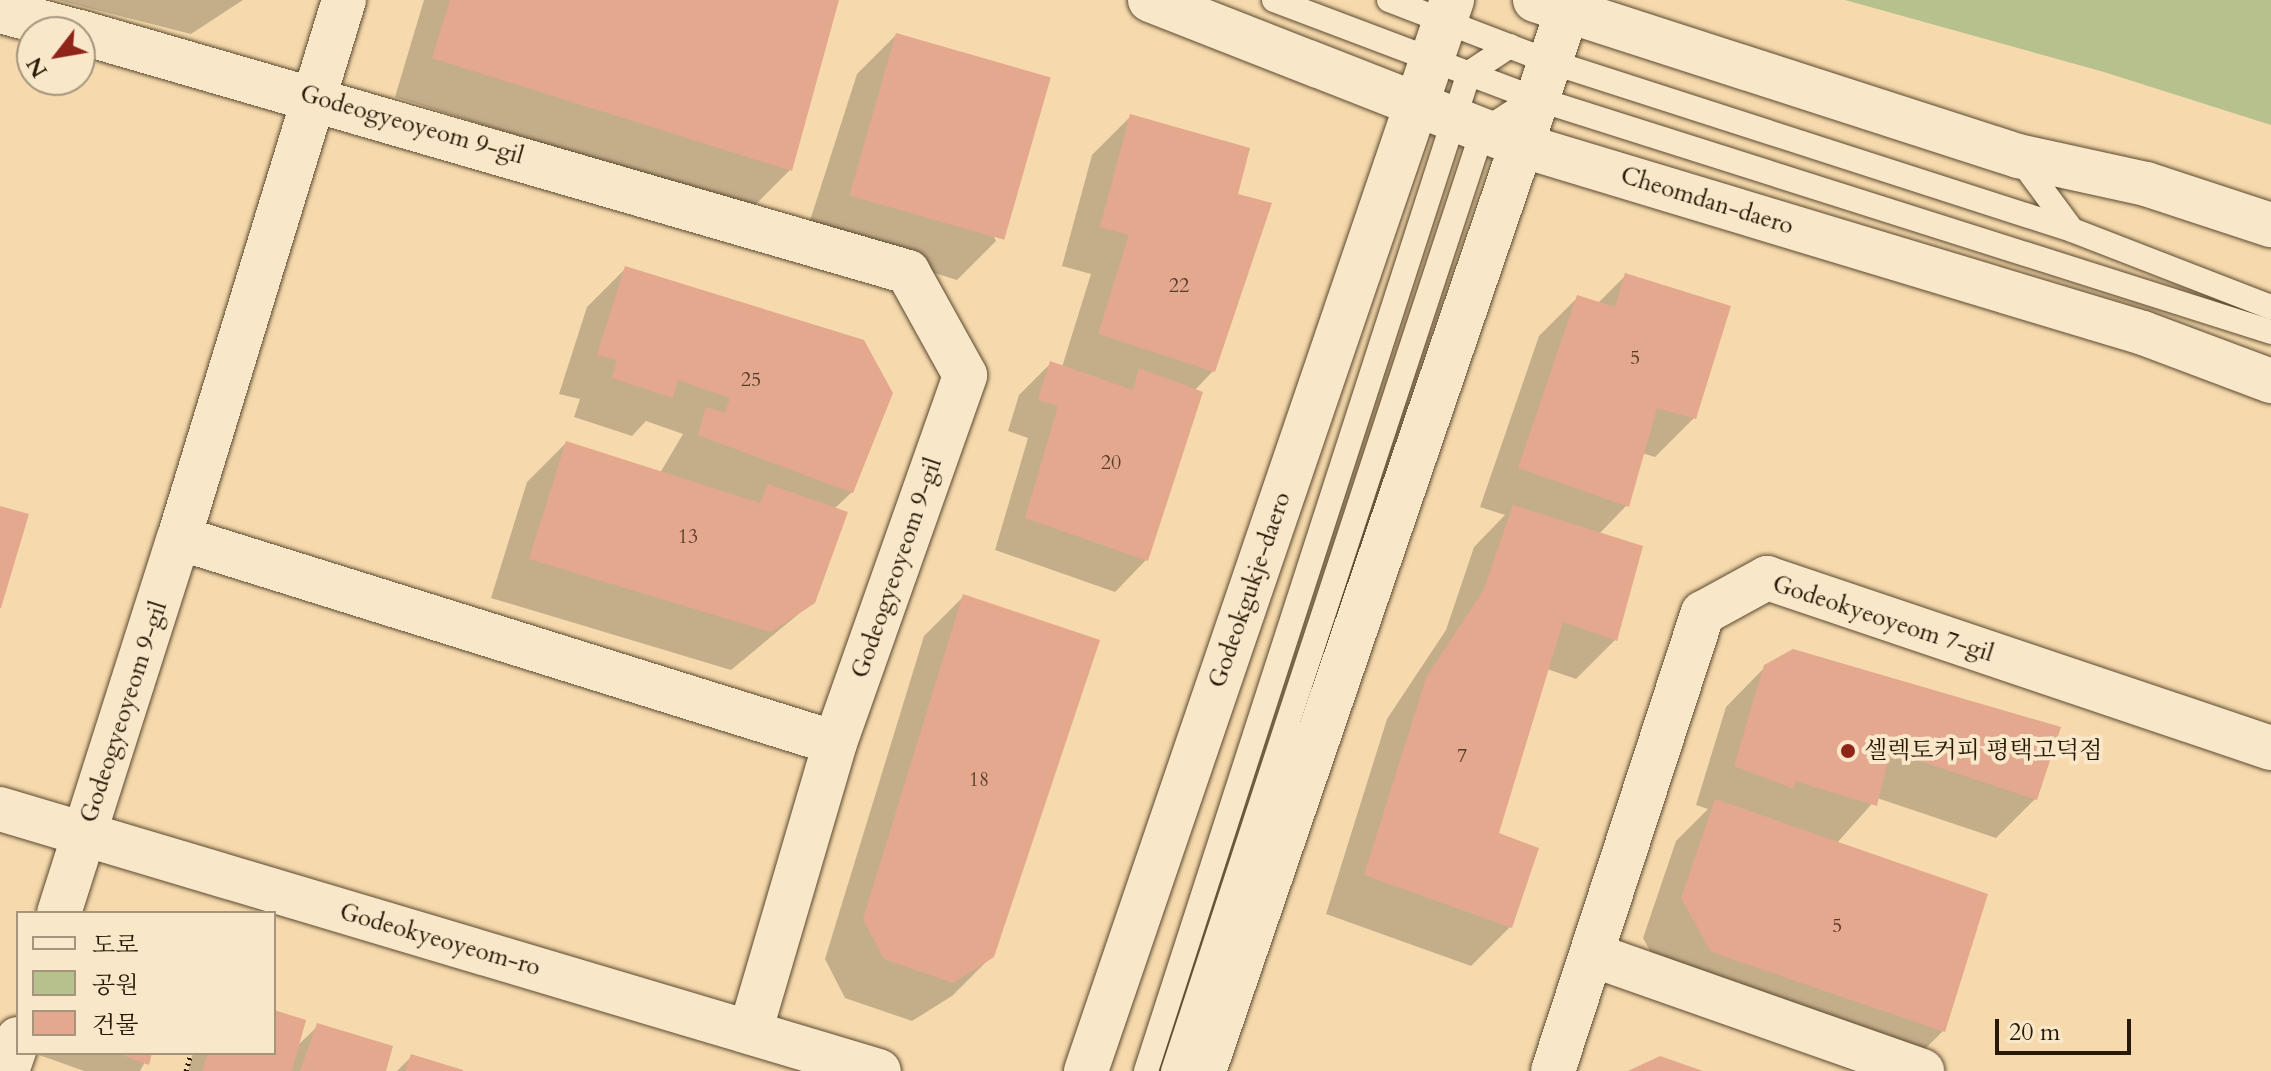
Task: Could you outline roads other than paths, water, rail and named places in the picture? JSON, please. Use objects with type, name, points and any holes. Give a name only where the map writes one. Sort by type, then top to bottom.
[{"type":"street","name":"Godeogyeoyeom 9-gil","points":[[60,911],[179,538],[310,95],[344,0]]},
{"type":"street","name":"Cheomdan-daero","points":[[1150,0],[1467,127],[2143,333],[2271,381]]},
{"type":"street","points":[[1467,127],[1531,68],[1558,3],[2018,156],[2146,184],[2271,225]]},
{"type":"street","points":[[1204,1071],[1467,127],[1450,67],[1449,10]]},
{"type":"street","name":"Godeogyeoyeom 9-gil","points":[[96,37],[310,95],[908,272],[965,375],[835,743],[750,1032]]},
{"type":"street","name":"Godeokgukje-daero","points":[[1086,1071],[1467,127]]},
{"type":"street","points":[[179,538],[835,743]]},
{"type":"street","name":"Godeokyeoyeom 7-gil","points":[[1553,1071],[1703,613],[1767,578],[2271,748]]},
{"type":"street","name":"Godeokyeoyeom-ro","points":[[0,809],[879,1071]]},
{"type":"street","points":[[1593,955],[1922,1071]]},
{"type":"street","points":[[7,1071],[16,1045]]},
{"type":"lane","points":[[1274,0],[1450,67],[1531,68],[2072,230],[2271,307]]},
{"type":"lane","points":[[1389,0],[1449,10],[1531,68],[2219,317],[2271,332]]},
{"type":"lane","points":[[1450,67],[1531,68]]},
{"type":"lane","points":[[1146,1071],[1467,127]]},
{"type":"lane","points":[[1173,1071],[1467,127]]},
{"type":"lane","points":[[2018,156],[2072,230]]},
{"type":"lane","points":[[2143,333],[2219,317]]},
{"type":"place","name":"셀렉토커피 평택고덕점","points":[[1848,751]]}]
